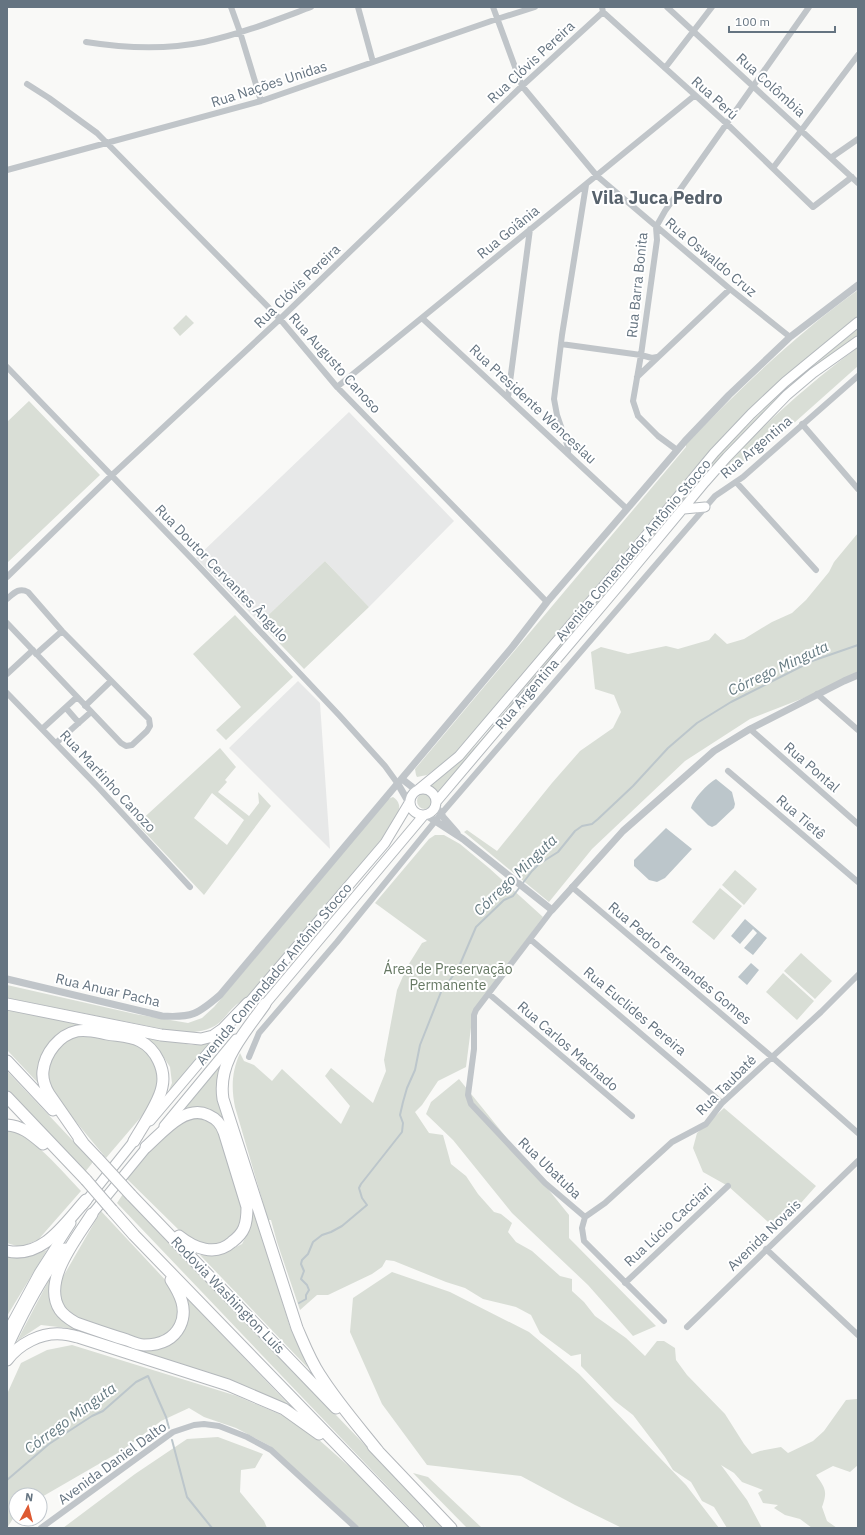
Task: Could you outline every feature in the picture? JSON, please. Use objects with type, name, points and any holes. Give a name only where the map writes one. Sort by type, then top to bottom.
[{"type":"highway","points":[[7,1004],[161,1035],[201,1039],[213,1036],[223,1029],[248,1003]]},
{"type":"highway","points":[[265,1004],[227,1061],[222,1080],[223,1099],[297,1328],[306,1351],[333,1394],[378,1451]]},
{"type":"highway","points":[[83,1143],[48,1094],[45,1087],[43,1071],[45,1061],[54,1045],[69,1034],[77,1031],[87,1031],[140,1041],[156,1056],[161,1066],[163,1076],[162,1087],[159,1098],[134,1141]]},
{"type":"highway","name":"Rodovia Washington Luís","points":[[7,1061],[134,1197],[451,1528]]},
{"type":"highway","name":"Rodovia Washington Luís","points":[[7,1097],[134,1235],[418,1528]]},
{"type":"highway","points":[[134,1197],[190,1245],[202,1249],[215,1250],[227,1246],[236,1239],[244,1229],[247,1207],[224,1132],[221,1125],[214,1118],[204,1113],[188,1113],[178,1119],[146,1147]]},
{"type":"highway","points":[[7,1125],[26,1130],[83,1178]]},
{"type":"highway","points":[[7,1252],[26,1252],[35,1250],[45,1244],[86,1200]]},
{"type":"highway","points":[[92,1214],[61,1264],[56,1278],[54,1291],[55,1300],[60,1311],[67,1318],[76,1323],[111,1335],[143,1345],[159,1343],[169,1340],[180,1326],[183,1317],[184,1304],[180,1294],[170,1279],[134,1235]]},
{"type":"highway","points":[[7,1360],[16,1350],[29,1341],[45,1335],[62,1334],[78,1337],[228,1385],[260,1398],[284,1409],[353,1460]]},
{"type":"main road","name":"Avenida Comendador Antônio Stocco","points":[[417,790],[457,757],[619,568],[714,453],[784,382],[858,322]]},
{"type":"main road","name":"Avenida Comendador Antônio Stocco","points":[[438,808],[705,482],[787,396],[813,373],[858,341]]},
{"type":"main road","points":[[684,509],[705,508]]},
{"type":"main road","points":[[426,789],[432,792],[438,808],[425,815],[416,813],[411,809],[409,803],[411,796],[417,790],[426,789]]},
{"type":"main road","name":"Avenida Comendador Antônio Stocco","points":[[7,1332],[39,1272],[86,1200],[248,1003],[385,843],[409,803]]},
{"type":"main road","name":"Avenida Comendador Antônio Stocco","points":[[7,1349],[32,1301],[63,1250],[146,1147],[265,1004],[425,815]]},
{"type":"street","points":[[231,7],[261,101]]},
{"type":"street","points":[[86,42],[111,46],[161,47],[203,42],[240,32],[311,7]]},
{"type":"street","points":[[358,7],[373,62]]},
{"type":"street","name":"Rua Oswaldo Cruz","points":[[493,7],[522,86],[597,176],[730,289],[790,337]]},
{"type":"street","name":"Rua Nações Unidas","points":[[7,170],[261,101],[535,7]]},
{"type":"street","name":"Rua Colômbia","points":[[667,7],[832,157],[858,183]]},
{"type":"street","points":[[665,68],[712,7]]},
{"type":"street","name":"Rua Barra Bonita","points":[[677,450],[658,436],[638,416],[633,401],[642,355],[657,240],[656,227],[665,211],[726,123],[809,7]]},
{"type":"street","name":"Rua Perú","points":[[603,9],[694,96],[726,123],[813,207],[852,177]]},
{"type":"street","name":"Rua Clóvis Pereira","points":[[7,577],[111,476],[280,319],[603,9]]},
{"type":"street","points":[[773,168],[858,55]]},
{"type":"street","name":"Rua Augusto Canoso","points":[[27,84],[97,133],[106,144],[280,319],[337,387],[547,602]]},
{"type":"street","name":"Rua Goiânia","points":[[337,387],[694,96]]},
{"type":"street","points":[[832,157],[858,139]]},
{"type":"street","points":[[568,454],[568,447],[557,415],[554,399],[561,344],[586,185]]},
{"type":"street","points":[[508,397],[530,229]]},
{"type":"street","points":[[400,782],[513,646],[547,602],[677,450],[729,395],[790,337],[858,285]]},
{"type":"street","points":[[637,377],[730,289]]},
{"type":"street","name":"Rua Presidente Wenceslau","points":[[422,318],[627,509]]},
{"type":"street","points":[[561,344],[642,355],[652,358],[659,356]]},
{"type":"street","name":"Rua Doutor Cervantes Ângulo","points":[[7,367],[197,564],[400,782]]},
{"type":"street","name":"Rua Argentina","points":[[249,1057],[260,1033],[435,822],[438,808],[715,496],[743,477],[858,376]]},
{"type":"street","points":[[802,424],[858,489]]},
{"type":"street","points":[[736,482],[816,570]]},
{"type":"street","points":[[7,599],[17,590],[23,589],[28,592],[62,630],[149,719],[150,726],[147,731],[132,745],[126,746],[121,743],[7,623]]},
{"type":"street","points":[[7,674],[62,630]]},
{"type":"street","points":[[489,994],[552,910],[572,887],[623,831],[688,773],[714,751],[750,729],[817,694],[858,675]]},
{"type":"street","points":[[85,706],[111,681]]},
{"type":"street","name":"Rua Martinho Canozo","points":[[7,693],[98,787],[190,887]]},
{"type":"street","points":[[817,694],[858,730]]},
{"type":"street","points":[[42,729],[77,698]]},
{"type":"street","points":[[66,708],[79,723]]},
{"type":"street","points":[[56,743],[90,712]]},
{"type":"street","name":"Rua Pontal","points":[[750,729],[858,824]]},
{"type":"street","name":"Rua Tietê","points":[[728,771],[858,882]]},
{"type":"street","points":[[400,782],[417,790]]},
{"type":"street","points":[[400,782],[409,803]]},
{"type":"street","name":"Rua Anuar Pacha","points":[[7,979],[162,1016],[180,1017],[192,1015],[202,1011],[220,995],[400,782]]},
{"type":"street","points":[[438,808],[463,839]]},
{"type":"street","points":[[425,815],[463,839],[552,910]]},
{"type":"street","name":"Rua Pedro Fernandes Gomes","points":[[572,887],[772,1057],[858,1133]]},
{"type":"street","name":"Rua Euclides Pereira","points":[[530,939],[722,1103]]},
{"type":"street","name":"Rua Taubaté","points":[[585,1217],[605,1203],[672,1142],[706,1124],[722,1103],[821,1012],[858,975]]},
{"type":"street","name":"Rua Ubatuba","points":[[489,994],[476,1010],[474,1016],[474,1049],[468,1095],[471,1104],[545,1183],[585,1217],[582,1228],[584,1240],[664,1321]]},
{"type":"street","name":"Rua Carlos Machado","points":[[489,994],[632,1116]]},
{"type":"street","name":"Avenida Novais","points":[[687,1327],[858,1161]]},
{"type":"street","name":"Rua Lúcio Cacciari","points":[[625,1283],[728,1186]]},
{"type":"street","points":[[766,1249],[858,1335]]},
{"type":"street","name":"Avenida Daniel Dalto","points":[[41,1528],[173,1432],[194,1425],[204,1424],[220,1426],[231,1430],[271,1450],[356,1528]]},
{"type":"shaded area","points":[[349,412],[454,521],[369,607],[325,561],[260,623],[196,558]]},
{"type":"shaded area","points":[[298,681],[320,703],[330,849],[229,748]]},
{"type":"shaded area","points":[[716,779],[732,792],[735,804],[734,808],[712,827],[708,825],[691,808],[701,792]]},
{"type":"shaded area","points":[[666,828],[692,849],[665,878],[657,882],[649,880],[634,866],[634,860]]},
{"type":"shaded area","points":[[745,919],[767,938],[753,955],[744,948],[757,933],[753,929],[740,944],[731,936]]},
{"type":"shaded area","points":[[751,963],[759,970],[747,985],[738,977]]},
{"type":"green space","points":[[858,290],[858,317],[757,402],[731,429],[694,469],[497,707],[455,754],[427,775],[417,777],[415,769],[686,447],[686,444],[790,344]]},
{"type":"green space","points":[[186,315],[194,323],[180,336],[173,328]]},
{"type":"green space","points":[[858,328],[858,336],[836,352],[735,442],[439,796],[429,784],[450,770],[480,741],[723,450],[775,398]]},
{"type":"green space","points":[[858,347],[858,366],[785,431],[741,466],[727,475],[725,469],[726,465],[757,433],[823,374]]},
{"type":"green space","points":[[29,401],[100,475],[7,563],[7,422]]},
{"type":"green space","points":[[858,533],[858,673],[827,689],[750,719],[685,761],[592,849],[549,902],[464,832],[467,830],[497,851],[580,751],[613,728],[621,712],[614,695],[595,689],[591,652],[601,647],[628,654],[666,646],[678,649],[709,640],[715,633],[727,644],[744,639],[772,622],[792,613],[806,600]]},
{"type":"green space","points":[[325,561],[369,607],[304,669],[260,623]]},
{"type":"green space","points":[[235,615],[293,677],[226,740],[216,730],[241,707],[193,654]]},
{"type":"green space","points":[[220,748],[236,767],[225,780],[227,782],[218,792],[249,816],[259,803],[258,792],[271,806],[204,895],[137,824]],"holes":[[[212,793],[244,820],[227,845],[194,818]]]},
{"type":"green space","points":[[422,793],[428,793],[433,798],[431,807],[428,809],[422,809],[417,804],[417,798]]},
{"type":"green space","points":[[393,797],[399,805],[398,813],[382,840],[248,999],[235,1006],[215,1026],[202,1031],[183,1033],[7,998],[7,985],[135,1014],[188,1023],[202,1018],[214,1007],[388,799]]},
{"type":"green space","name":"Área de Preservação Permanente","points":[[435,835],[444,835],[460,844],[543,917],[473,1012],[466,1067],[438,1081],[422,1105],[415,1112],[429,1133],[443,1135],[451,1164],[466,1176],[478,1194],[494,1212],[501,1214],[512,1223],[508,1232],[516,1242],[532,1251],[560,1276],[572,1279],[572,1291],[584,1302],[595,1316],[626,1338],[645,1356],[657,1341],[664,1341],[675,1348],[676,1360],[687,1375],[725,1414],[752,1454],[781,1447],[788,1453],[813,1441],[824,1431],[846,1400],[857,1399],[858,1465],[850,1472],[833,1466],[816,1475],[825,1490],[825,1497],[822,1507],[827,1521],[837,1528],[812,1528],[800,1519],[785,1515],[774,1508],[778,1505],[763,1503],[758,1493],[763,1490],[742,1482],[734,1473],[721,1465],[747,1500],[762,1528],[727,1528],[714,1507],[702,1501],[691,1482],[673,1470],[633,1415],[615,1401],[581,1366],[581,1354],[571,1356],[540,1333],[531,1315],[516,1307],[483,1299],[465,1288],[394,1261],[386,1260],[382,1267],[372,1274],[328,1295],[317,1295],[300,1310],[271,1220],[268,1220],[235,1107],[233,1086],[235,1066],[240,1053],[244,1061],[254,1065],[272,1081],[282,1069],[341,1124],[350,1106],[325,1076],[331,1068],[373,1103],[386,1071],[384,1060],[397,990],[407,967],[422,943],[427,941],[375,903],[429,839]]},
{"type":"green space","points":[[735,870],[757,889],[744,905],[722,885]]},
{"type":"green space","points":[[720,888],[742,906],[714,940],[692,922]]},
{"type":"green space","points":[[801,953],[832,981],[815,999],[784,971]]},
{"type":"green space","points":[[783,973],[814,1001],[797,1020],[766,992]]},
{"type":"green space","points":[[7,1008],[192,1045],[214,1042],[166,1097],[172,1083],[170,1067],[161,1053],[149,1041],[80,1027],[41,1065],[38,1083],[7,1050]]},
{"type":"green space","points":[[90,1034],[128,1041],[145,1048],[156,1064],[160,1078],[157,1094],[147,1110],[106,1158],[52,1093],[46,1076],[48,1061],[56,1050],[71,1036]]},
{"type":"green space","points":[[222,1061],[219,1096],[290,1327],[308,1368],[200,1255],[213,1256],[226,1252],[242,1244],[249,1231],[252,1214],[227,1128],[201,1107],[182,1111]]},
{"type":"green space","points":[[7,1071],[93,1162],[85,1172],[7,1090]]},
{"type":"green space","points":[[459,1079],[569,1215],[569,1238],[656,1326],[633,1336],[588,1285],[512,1213],[453,1140],[426,1114],[431,1102]]},
{"type":"green space","points":[[724,1108],[816,1186],[777,1230],[728,1186],[703,1172],[693,1148],[697,1133]]},
{"type":"green space","points":[[192,1116],[208,1119],[218,1128],[240,1200],[242,1214],[239,1229],[230,1239],[218,1245],[202,1244],[183,1234],[126,1178],[164,1134],[182,1121]]},
{"type":"green space","points":[[7,1128],[16,1131],[25,1137],[46,1154],[81,1191],[38,1240],[20,1247],[7,1243]]},
{"type":"green space","points":[[123,1194],[445,1528],[427,1528],[117,1203]]},
{"type":"green space","points":[[101,1211],[170,1285],[177,1295],[179,1317],[168,1336],[144,1342],[76,1320],[65,1311],[58,1297],[60,1282]]},
{"type":"green space","points":[[47,1250],[7,1316],[7,1256],[22,1258]]},
{"type":"green space","points":[[392,1272],[450,1292],[529,1332],[579,1374],[686,1485],[719,1528],[622,1528],[521,1476],[427,1465],[382,1404],[350,1332],[353,1298]]},
{"type":"green space","points":[[50,1278],[51,1300],[58,1314],[157,1348],[188,1310],[187,1298],[292,1408],[251,1390],[67,1328],[41,1325],[17,1341]]},
{"type":"green space","points":[[72,1345],[237,1396],[300,1423],[361,1477],[410,1528],[360,1528],[270,1446],[236,1428],[204,1417],[189,1408],[161,1421],[123,1450],[48,1493],[48,1487],[8,1487],[7,1528],[7,1394],[21,1363],[47,1350]]},
{"type":"green space","points":[[218,1437],[263,1454],[255,1468],[241,1470],[240,1492],[264,1521],[267,1528],[63,1528],[135,1474],[187,1439]]},
{"type":"green space","points":[[413,1473],[428,1477],[482,1528],[467,1528]]},
{"type":"waterway","name":"Córrego Minguta","points":[[299,1303],[306,1299],[306,1295],[309,1290],[307,1285],[301,1279],[304,1271],[301,1264],[302,1260],[308,1254],[313,1242],[322,1235],[342,1226],[367,1205],[362,1198],[359,1188],[402,1132],[403,1123],[400,1115],[407,1088],[415,1070],[420,1045],[441,992],[458,969],[476,927],[504,900],[513,896],[539,864],[558,852],[575,831],[582,826],[592,824],[598,819],[633,786],[668,748],[697,723],[731,702],[812,661],[858,645]]},
{"type":"waterway","name":"Córrego Minguta","points":[[7,1480],[49,1444],[92,1416],[103,1411],[136,1382],[148,1376],[166,1417],[169,1428]]},
{"type":"waterway","points":[[172,1440],[187,1497],[212,1528]]},
{"type":"district","name":"Vila Juca Pedro","points":[[657,197]]}]
